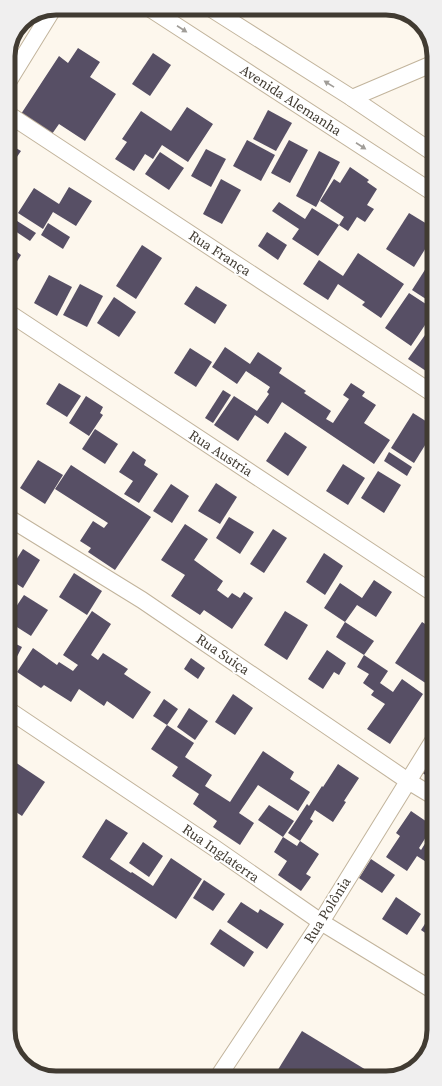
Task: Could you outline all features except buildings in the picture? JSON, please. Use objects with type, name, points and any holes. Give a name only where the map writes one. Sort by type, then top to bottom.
[{"type":"street","name":"Avenida Alemanha","points":[[160,15],[427,189]]},
{"type":"street","points":[[221,15],[352,98],[427,149]]},
{"type":"street","points":[[15,71],[49,16]]},
{"type":"street","points":[[352,98],[427,66]]},
{"type":"street","name":"Rua França","points":[[15,119],[427,390]]},
{"type":"street","name":"Rua Austria","points":[[15,317],[427,589]]},
{"type":"street","name":"Rua Suiça","points":[[15,522],[142,600],[427,792]]},
{"type":"street","name":"Rua Inglaterra","points":[[15,714],[214,847],[321,922],[427,988]]},
{"type":"street","name":"Rua Polônia","points":[[222,1071],[321,922],[427,751]]}]
